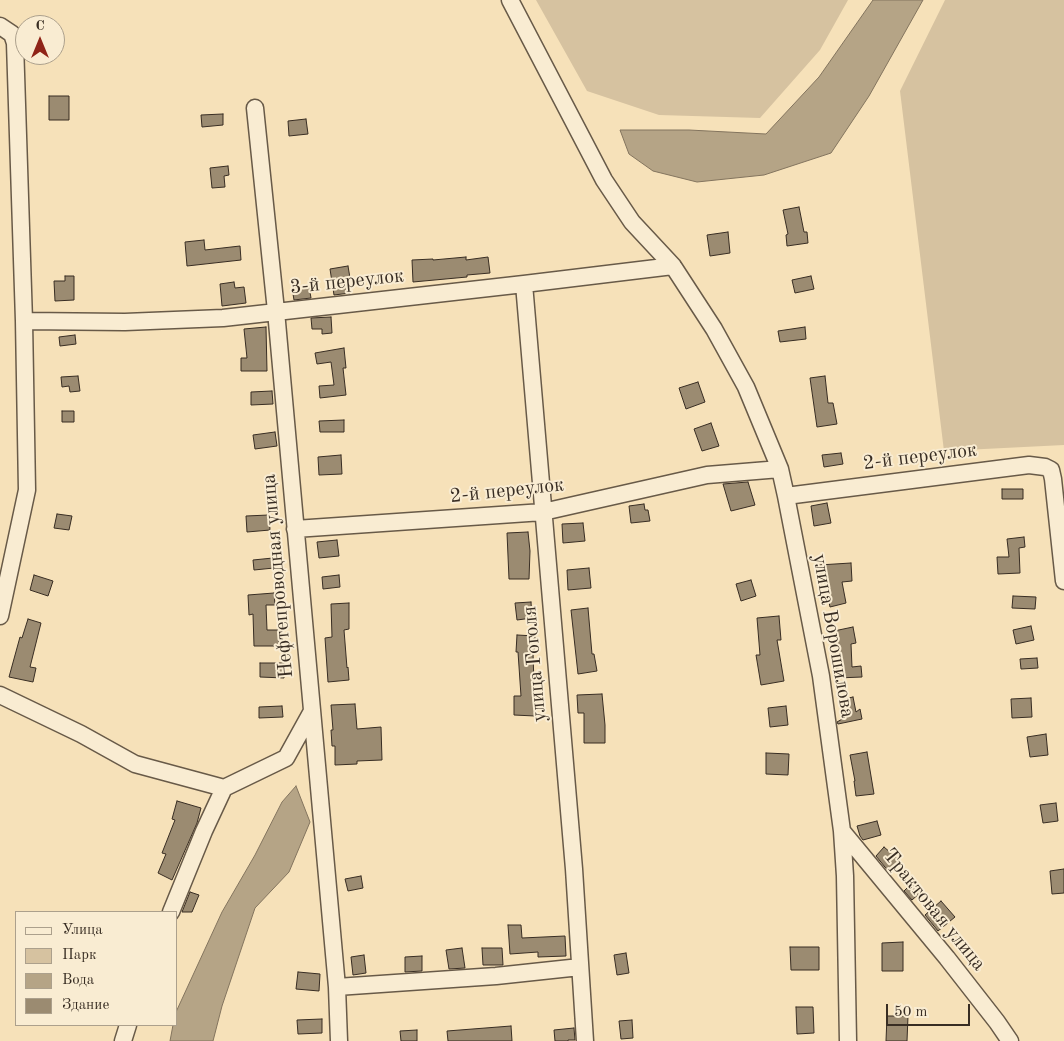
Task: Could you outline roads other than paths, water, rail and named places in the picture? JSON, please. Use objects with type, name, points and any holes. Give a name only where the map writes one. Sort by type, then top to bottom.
[{"type":"street","name":"улица Ворошилова","points":[[510,0],[604,180],[632,222],[673,266],[714,329],[746,387],[780,469],[821,676],[842,831],[845,876],[848,1041]]},
{"type":"street","points":[[0,26],[12,34],[15,43],[24,322],[27,490],[0,616]]},
{"type":"street","name":"Нефтепроводная улица","points":[[255,108],[276,311],[337,987],[339,1041]]},
{"type":"street","name":"3-й переулок","points":[[24,322],[135,322],[223,318],[673,266]]},
{"type":"street","name":"улица Гоголя","points":[[524,284],[574,869],[585,1041]]},
{"type":"street","name":"2-й переулок","points":[[786,496],[1029,465],[1045,466],[1051,470],[1053,479],[1064,580]]},
{"type":"street","name":"2-й переулок","points":[[295,530],[543,512],[707,475],[780,469]]},
{"type":"street","points":[[0,695],[81,734],[135,764],[224,788]]},
{"type":"street","points":[[171,911],[224,788],[286,758],[312,711]]},
{"type":"street","name":"Трактовая улица","points":[[842,831],[947,958],[1010,1041]]},
{"type":"street","points":[[337,987],[496,976],[580,967]]},
{"type":"street","points":[[123,1041],[128,1026]]},
{"type":"water","points":[[873,0],[923,0],[869,96],[831,153],[764,175],[697,182],[653,171],[629,154],[620,130],[689,130],[766,134],[819,77]]},
{"type":"water","points":[[296,786],[310,822],[289,872],[255,908],[222,1006],[213,1041],[170,1041],[173,1026],[178,1026],[178,1008],[222,912],[255,855],[282,802]]}]
